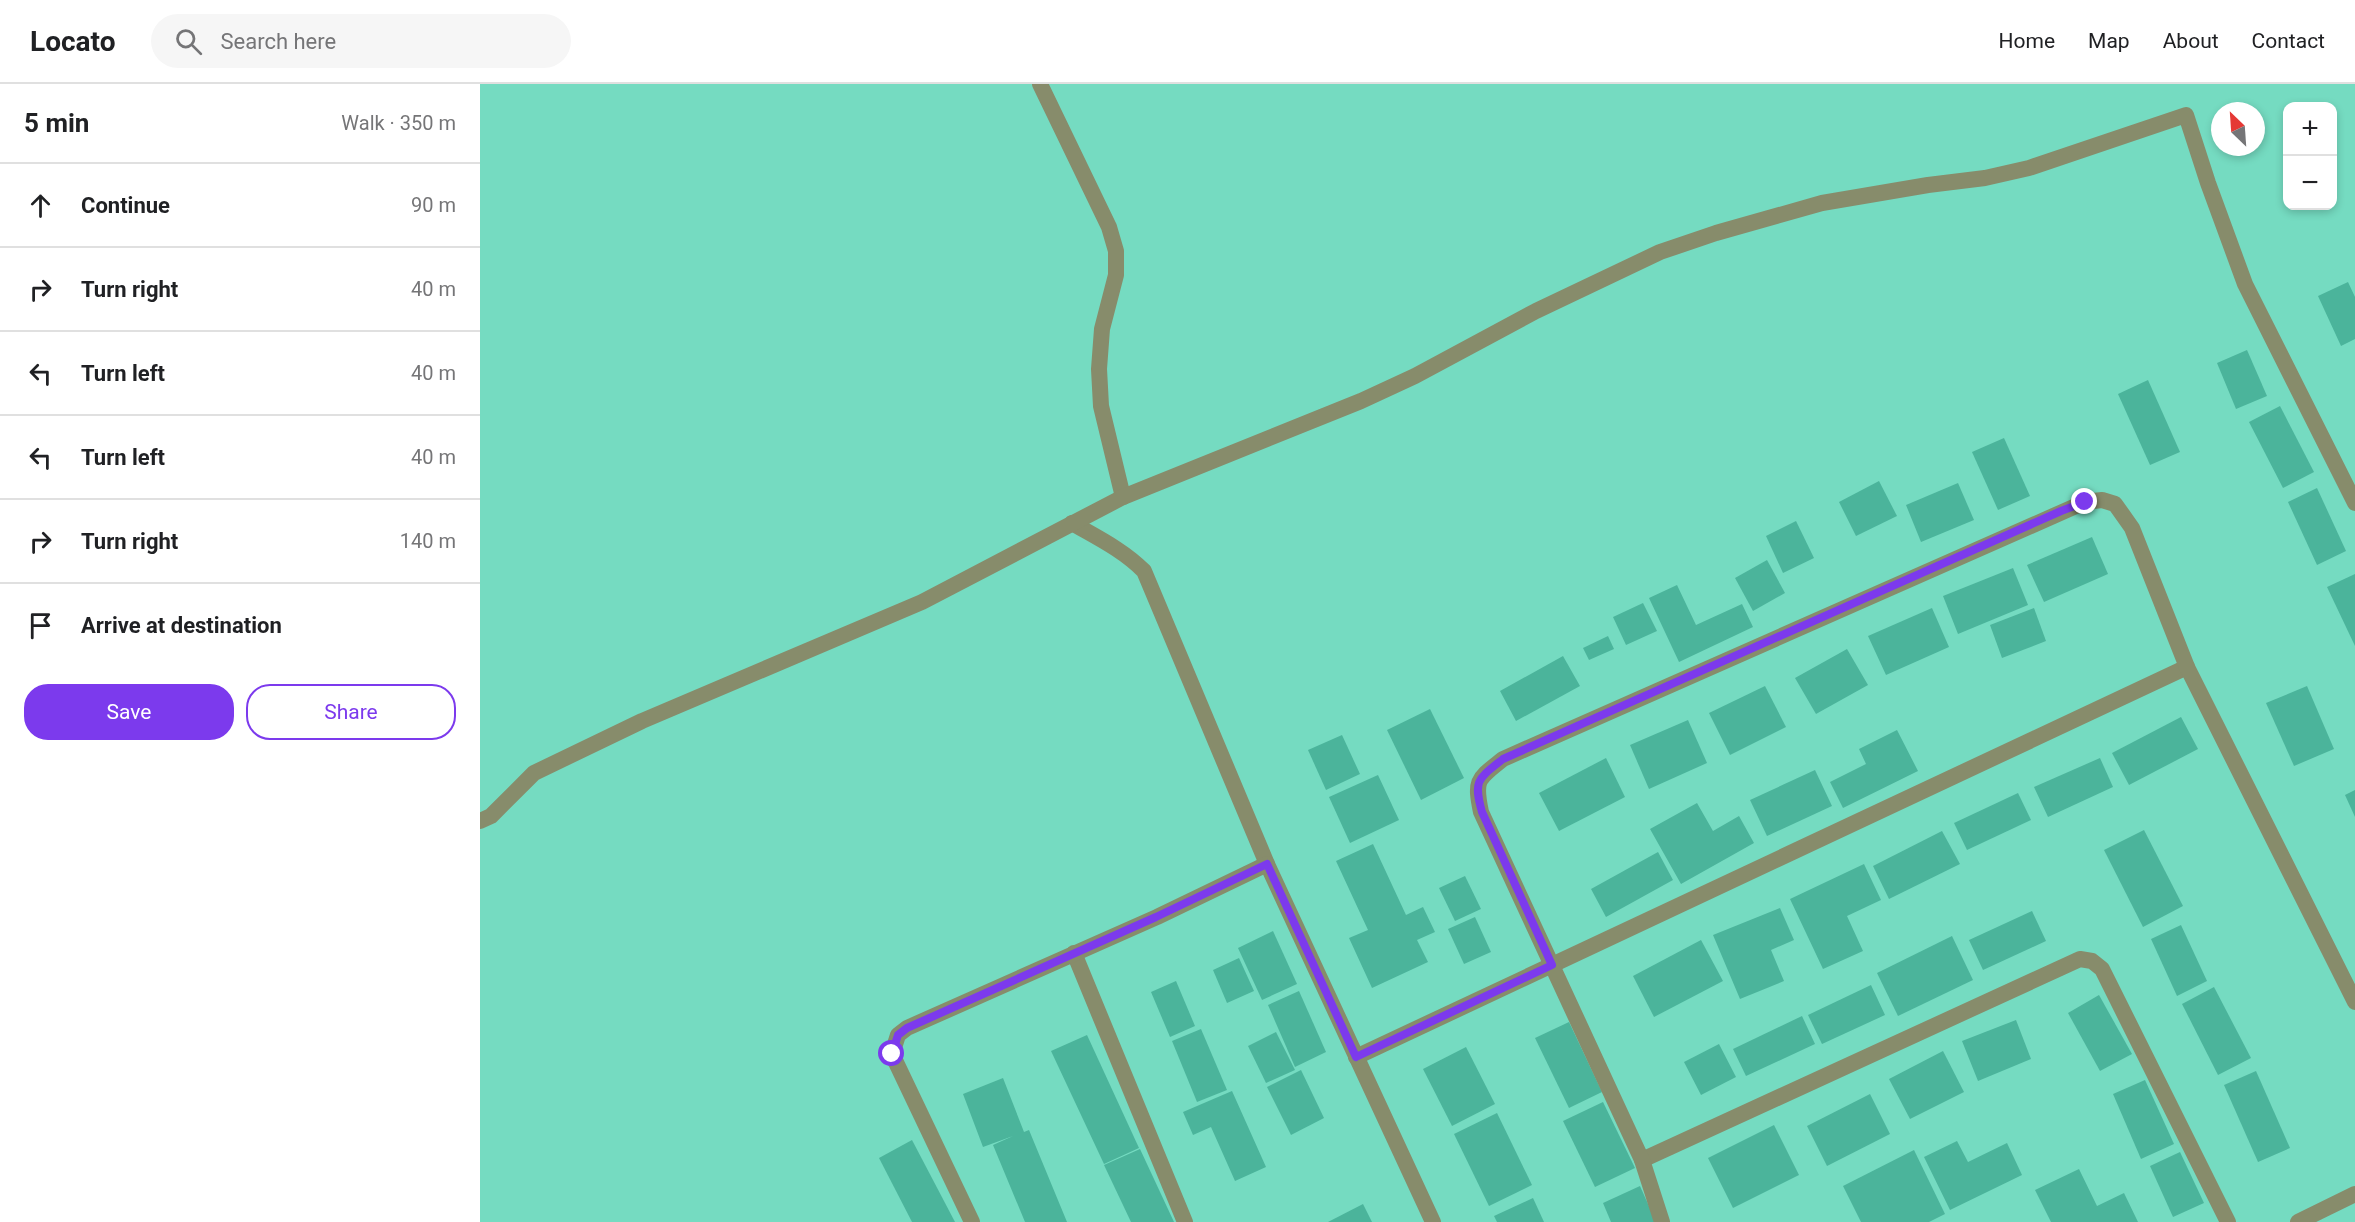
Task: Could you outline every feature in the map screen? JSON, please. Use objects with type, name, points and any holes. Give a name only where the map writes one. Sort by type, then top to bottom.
[{"type":"street","points":[[1040,84],[1109,226],[1116,251],[1116,275],[1102,328],[1099,369],[1101,406],[1123,497]]},
{"type":"street","points":[[480,821],[491,816],[534,773],[642,722],[922,602],[1123,497],[1361,402],[1415,376],[1536,311],[1660,252],[1725,230],[1822,203],[1985,178],[2029,168],[2186,115],[2245,284],[2355,503]]},
{"type":"street","points":[[1662,1222],[1642,1160],[1482,812],[1476,791],[1482,776],[1503,759],[2085,502],[2102,500],[2115,504],[2132,528],[2187,667],[2355,1002]]},
{"type":"street","points":[[1072,524],[1121,551],[1144,572],[1267,864],[1433,1222]]},
{"type":"street","points":[[1356,1057],[2187,667]]},
{"type":"street","points":[[972,1222],[892,1054],[898,1035],[907,1028],[1156,917],[1267,864]]},
{"type":"street","points":[[1074,953],[1185,1222]]},
{"type":"street","points":[[1642,1160],[2080,959],[2092,961],[2102,969],[2228,1222]]},
{"type":"street","points":[[2298,1222],[2355,1194]]},
{"type":"building","points":[[2348,282],[2355,297],[2355,339],[2341,346],[2318,296]]},
{"type":"building","points":[[2247,350],[2267,396],[2236,409],[2217,363]]},
{"type":"building","points":[[2148,380],[2180,452],[2150,465],[2118,394]]},
{"type":"building","points":[[2280,406],[2314,472],[2283,488],[2249,422]]},
{"type":"building","points":[[2004,438],[2030,496],[1998,510],[1972,452]]},
{"type":"building","points":[[1879,481],[1897,516],[1856,536],[1839,502]]},
{"type":"building","points":[[1958,483],[1974,520],[1921,542],[1906,505]]},
{"type":"building","points":[[2317,488],[2346,551],[2317,565],[2288,502]]},
{"type":"building","points":[[1796,521],[1814,558],[1783,573],[1766,536]]},
{"type":"building","points":[[2092,537],[2108,574],[2044,602],[2027,565]]},
{"type":"building","points":[[1767,560],[1785,593],[1753,611],[1735,578]]},
{"type":"building","points":[[2013,568],[2028,605],[1958,634],[1943,596]]},
{"type":"building","points":[[2355,574],[2355,646],[2327,587]]},
{"type":"building","points":[[1677,585],[1696,625],[1742,604],[1753,627],[1679,662],[1649,598]]},
{"type":"building","points":[[1643,603],[1657,631],[1626,645],[1613,617]]},
{"type":"building","points":[[1932,608],[1949,647],[1886,675],[1868,636]]},
{"type":"building","points":[[2034,608],[2046,641],[2002,658],[1990,625]]},
{"type":"building","points":[[1608,636],[1614,649],[1589,660],[1583,648]]},
{"type":"building","points":[[1847,649],[1868,685],[1816,714],[1795,678]]},
{"type":"building","points":[[1563,656],[1580,686],[1516,721],[1500,691]]},
{"type":"building","points":[[1765,686],[1786,727],[1730,755],[1709,713]]},
{"type":"building","points":[[2307,686],[2334,749],[2294,766],[2266,703]]},
{"type":"building","points":[[1430,709],[1464,778],[1421,800],[1387,730]]},
{"type":"building","points":[[2181,717],[2198,749],[2129,785],[2112,753]]},
{"type":"building","points":[[1688,720],[1707,763],[1649,789],[1630,745]]},
{"type":"building","points":[[1897,730],[1918,771],[1843,808],[1830,782],[1866,764],[1859,749]]},
{"type":"building","points":[[1342,735],[1360,774],[1326,790],[1308,750]]},
{"type":"building","points":[[1606,758],[1625,797],[1559,831],[1539,793]]},
{"type":"building","points":[[2100,758],[2113,787],[2048,817],[2034,787]]},
{"type":"building","points":[[1815,770],[1832,806],[1767,836],[1750,800]]},
{"type":"building","points":[[1378,775],[1399,820],[1350,843],[1329,797]]},
{"type":"building","points":[[2355,790],[2355,817],[2345,795]]},
{"type":"building","points":[[2018,793],[2031,820],[1967,850],[1954,823]]},
{"type":"building","points":[[1697,803],[1713,831],[1739,816],[1754,843],[1681,884],[1650,829]]},
{"type":"building","points":[[2144,830],[2183,906],[2143,927],[2104,850]]},
{"type":"building","points":[[1942,831],[1960,864],[1889,899],[1873,866]]},
{"type":"building","points":[[1373,844],[1406,915],[1423,907],[1435,932],[1417,940],[1428,962],[1372,988],[1349,938],[1368,930],[1336,861]]},
{"type":"building","points":[[1658,852],[1673,880],[1606,917],[1591,889]]},
{"type":"building","points":[[1864,864],[1881,900],[1847,916],[1863,951],[1823,969],[1790,899]]},
{"type":"building","points":[[1465,876],[1481,909],[1455,921],[1439,888]]},
{"type":"building","points":[[1780,908],[1794,940],[1771,950],[1784,981],[1740,999],[1713,935]]},
{"type":"building","points":[[2032,911],[2046,941],[1983,970],[1969,940]]},
{"type":"building","points":[[1475,917],[1491,952],[1464,964],[1448,929]]},
{"type":"building","points":[[2181,925],[2207,981],[2177,996],[2151,939]]},
{"type":"building","points":[[1273,931],[1297,984],[1262,1000],[1238,948]]},
{"type":"building","points":[[1952,936],[1973,980],[1898,1016],[1877,973]]},
{"type":"building","points":[[1701,940],[1723,981],[1654,1017],[1633,976]]},
{"type":"building","points":[[1239,958],[1254,991],[1227,1003],[1213,970]]},
{"type":"building","points":[[1176,981],[1195,1026],[1170,1037],[1151,992]]},
{"type":"building","points":[[1871,985],[1885,1015],[1822,1044],[1808,1015]]},
{"type":"building","points":[[2214,987],[2251,1058],[2218,1075],[2182,1004]]},
{"type":"building","points":[[1299,991],[1326,1052],[1295,1067],[1268,1005]]},
{"type":"building","points":[[2099,995],[2132,1054],[2100,1071],[2068,1013]]},
{"type":"building","points":[[1802,1016],[1815,1044],[1746,1076],[1733,1049]]},
{"type":"building","points":[[2016,1020],[2031,1059],[1978,1081],[1962,1041]]},
{"type":"building","points":[[1569,1022],[1602,1092],[1569,1108],[1535,1038]]},
{"type":"building","points":[[1201,1029],[1227,1090],[1197,1102],[1172,1041]]},
{"type":"building","points":[[1276,1032],[1295,1070],[1266,1083],[1248,1046]]},
{"type":"building","points":[[1087,1035],[1139,1148],[1104,1164],[1051,1051]]},
{"type":"building","points":[[1719,1044],[1736,1077],[1701,1095],[1684,1062]]},
{"type":"building","points":[[1466,1047],[1495,1104],[1452,1126],[1423,1069]]},
{"type":"building","points":[[1943,1051],[1964,1092],[1910,1119],[1889,1079]]},
{"type":"building","points":[[1301,1070],[1324,1118],[1291,1135],[1267,1087]]},
{"type":"building","points":[[2256,1071],[2290,1148],[2258,1162],[2224,1085]]},
{"type":"building","points":[[1003,1078],[1024,1132],[1029,1130],[1067,1222],[1025,1222],[993,1145],[1013,1136],[983,1147],[963,1094]]},
{"type":"building","points":[[2145,1080],[2174,1144],[2141,1159],[2113,1094]]},
{"type":"building","points":[[1232,1091],[1266,1167],[1235,1181],[1211,1127],[1193,1135],[1183,1112]]},
{"type":"building","points":[[1870,1094],[1890,1134],[1827,1166],[1807,1126]]},
{"type":"building","points":[[1603,1102],[1635,1168],[1595,1187],[1563,1121]]},
{"type":"building","points":[[1497,1113],[1532,1185],[1489,1206],[1454,1134]]},
{"type":"building","points":[[1774,1125],[1799,1175],[1733,1208],[1708,1158]]},
{"type":"building","points":[[912,1140],[955,1222],[912,1222],[879,1158]]},
{"type":"building","points":[[1957,1141],[1968,1162],[2007,1143],[2022,1175],[1950,1210],[1924,1157]]},
{"type":"building","points":[[1140,1149],[1174,1222],[1131,1222],[1104,1165]]},
{"type":"building","points":[[1914,1150],[1945,1214],[1929,1222],[1861,1222],[1843,1186]]},
{"type":"building","points":[[2180,1152],[2204,1203],[2173,1217],[2150,1166]]},
{"type":"building","points":[[2079,1169],[2097,1206],[2124,1193],[2138,1222],[2051,1222],[2035,1190]]},
{"type":"building","points":[[1640,1186],[1656,1222],[1611,1222],[1603,1203]]},
{"type":"building","points":[[1533,1198],[1544,1222],[1497,1222],[1494,1216]]},
{"type":"building","points":[[1363,1204],[1372,1222],[1328,1222]]},
{"type":"route","points":[[892,1054],[898,1035],[907,1028],[1156,917],[1267,864],[1356,1057],[1552,965],[1482,812],[1476,791],[1482,776],[1503,759],[2085,502]]}]
